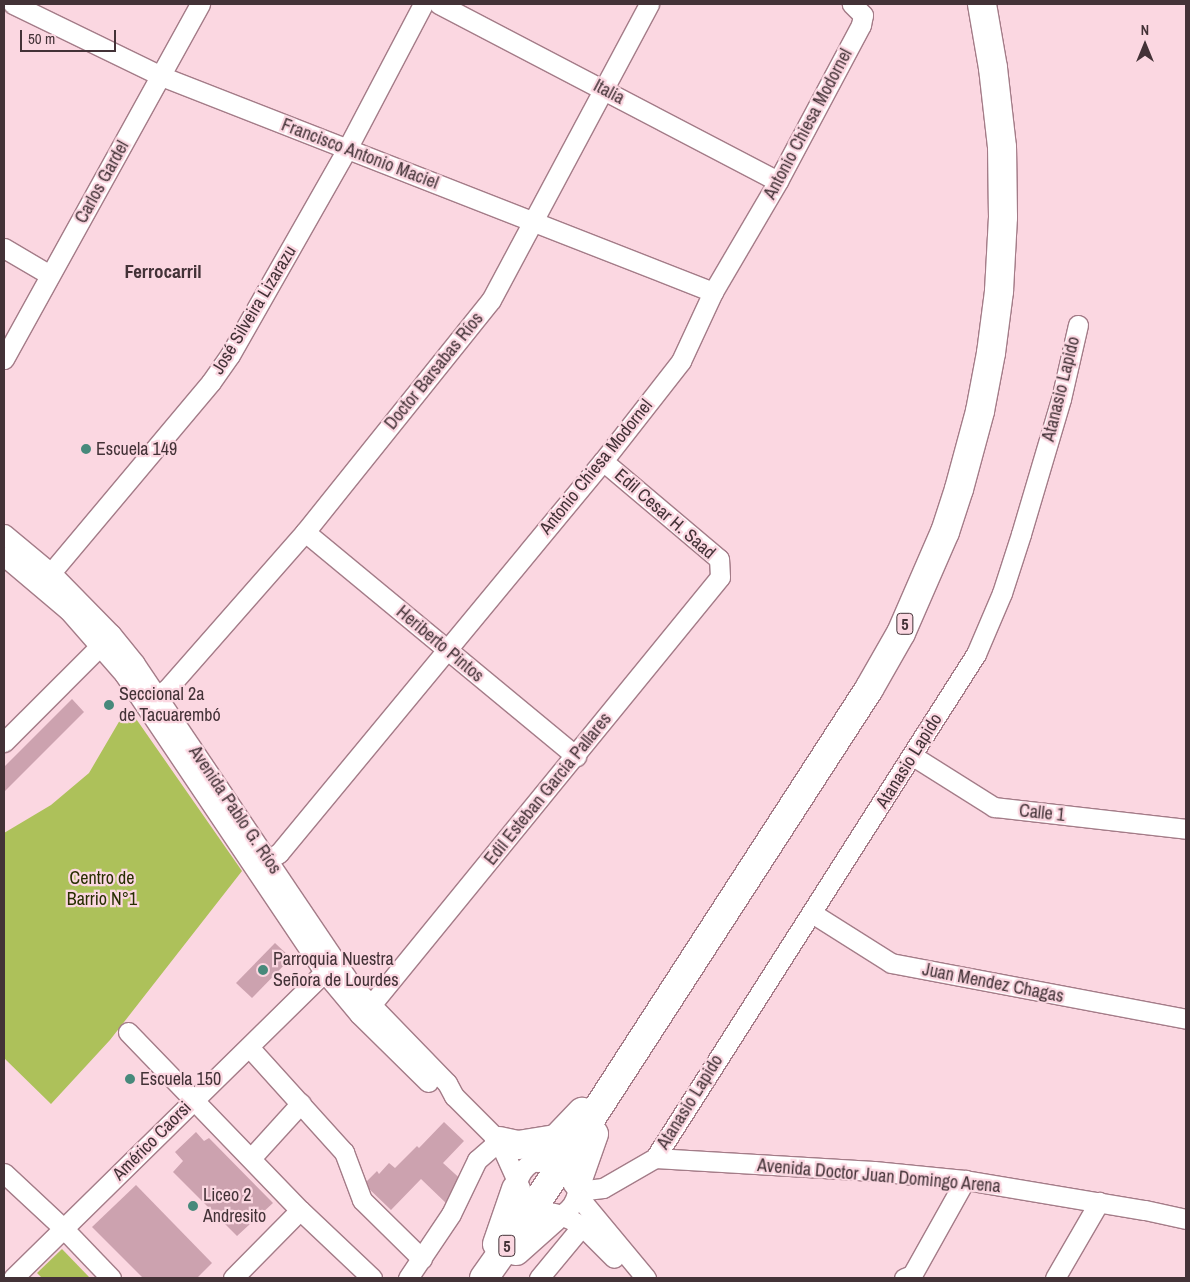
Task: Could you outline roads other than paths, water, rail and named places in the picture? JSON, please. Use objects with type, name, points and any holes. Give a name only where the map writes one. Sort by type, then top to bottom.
[{"type":"highway","name":"5","points":[[614,1083],[869,689],[901,633],[945,532],[970,452],[986,381],[1000,273],[1003,217],[1002,147],[994,68],[982,4]]},
{"type":"highway","points":[[564,1171],[586,1153],[606,1110],[614,1083]]},
{"type":"highway","points":[[564,1171],[572,1125],[593,1099],[614,1083]]},
{"type":"highway","points":[[499,1141],[518,1145],[564,1171]]},
{"type":"highway","name":"5","points":[[487,1274],[547,1216],[564,1171]]},
{"type":"highway","points":[[487,1274],[516,1185]]},
{"type":"street","name":"Francisco Antonio Maciel","points":[[13,4],[161,76],[713,292]]},
{"type":"street","name":"Carlos Gardel","points":[[4,359],[200,4]]},
{"type":"street","name":"José Silveira Lizarazu","points":[[45,579],[210,382],[230,355],[347,149],[423,4]]},
{"type":"street","name":"Italia","points":[[439,4],[778,181]]},
{"type":"street","name":"Doctor Barsabas Ríos","points":[[156,696],[167,689],[305,532],[491,300],[649,4]]},
{"type":"street","name":"Antonio Chiesa Modornel","points":[[262,864],[279,853],[445,649],[603,461],[681,361],[713,292],[778,181],[861,25],[857,10]]},
{"type":"street","points":[[4,248],[50,275]]},
{"type":"street","name":"Atanasio Lapido","points":[[655,1158],[913,756],[976,654],[1002,593],[1061,398],[1078,325]]},
{"type":"street","name":"Edil Cesar H. Saad","points":[[603,461],[719,559],[721,571]]},
{"type":"street","name":"Heriberto Pintos","points":[[305,532],[576,756]]},
{"type":"street","name":"Avenida Pablo G. Ríos","points":[[4,534],[45,579],[68,610],[124,674],[262,864]]},
{"type":"street","name":"Avenida Pablo G. Ríos","points":[[4,556],[45,579],[111,634],[135,664],[156,696],[359,1014],[437,1091],[454,1096]]},
{"type":"street","name":"Edil Esteban Garcia Pallares","points":[[371,1005],[576,756],[716,582],[721,571]]},
{"type":"street","points":[[4,742],[100,646]]},
{"type":"street","name":"Calle 1","points":[[913,756],[994,807],[1186,829]]},
{"type":"street","name":"Juan Mendez Chagas","points":[[812,913],[891,963],[1186,1019]]},
{"type":"street","name":"Avenida Pablo G. Ríos","points":[[330,968],[371,1005],[447,1083],[454,1096],[499,1141],[516,1185],[520,1203],[547,1216]]},
{"type":"street","name":"Américo Caorsi","points":[[13,1278],[330,968]]},
{"type":"street","points":[[128,1032],[300,1210],[372,1278]]},
{"type":"street","points":[[249,1047],[344,1152],[362,1200],[422,1258]]},
{"type":"street","points":[[251,1158],[301,1103]]},
{"type":"street","points":[[408,1278],[451,1214],[477,1160],[499,1141]]},
{"type":"street","points":[[516,1185],[521,1171],[528,1163],[564,1171],[603,1188],[655,1158]]},
{"type":"street","name":"Avenida Doctor Juan Domingo Arena","points":[[655,1158],[874,1171],[966,1180],[1186,1218]]},
{"type":"street","points":[[547,1216],[570,1208],[564,1171]]},
{"type":"street","points":[[564,1171],[630,1278]]},
{"type":"street","points":[[4,1173],[64,1229],[111,1278]]},
{"type":"street","points":[[904,1278],[912,1275],[966,1180]]},
{"type":"street","points":[[1055,1278],[1099,1202]]},
{"type":"street","points":[[233,1278],[300,1210]]},
{"type":"street","points":[[547,1216],[568,1218],[582,1226],[610,1245],[646,1278]]},
{"type":"street","points":[[539,1278],[582,1226]]},
{"type":"place","name":"Escuela 149","points":[[86,449]]},
{"type":"place","name":"Seccional 2a de Tacuarembó","points":[[109,705]]},
{"type":"place","name":"Parroquia Nuestra Señora de Lourdes","points":[[263,970]]},
{"type":"place","name":"Escuela 150","points":[[130,1079]]},
{"type":"place","name":"Liceo 2 Andresito","points":[[193,1206]]},
{"type":"district","name":"Ferrocarril","points":[[163,272]]},
{"type":"park label","name":"Centro de Barrio N°1","points":[[102,890]]}]
